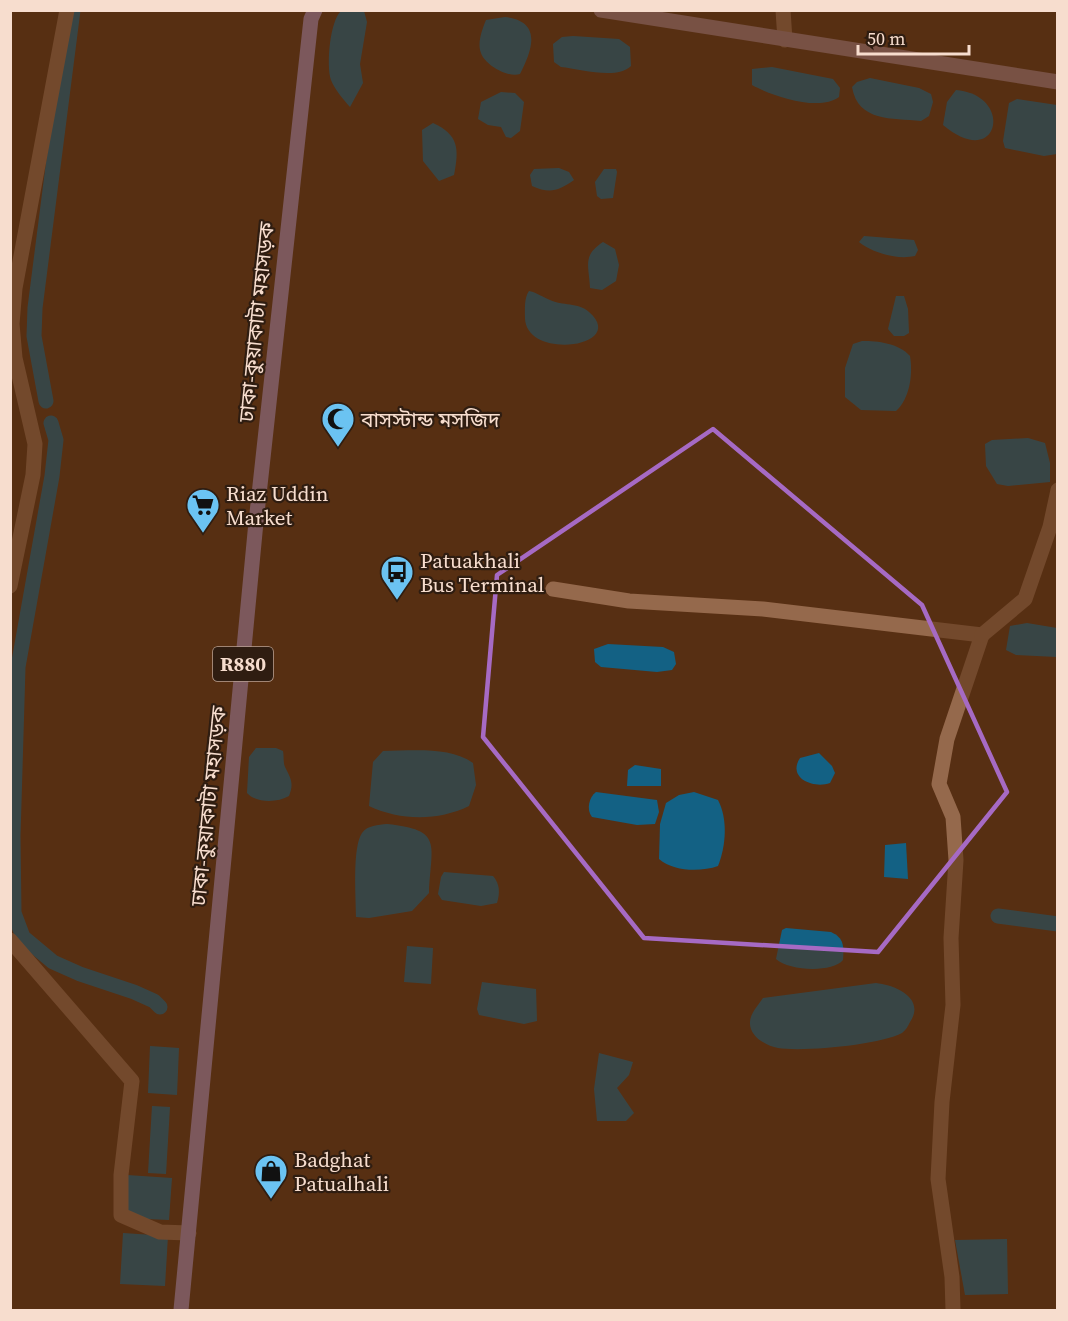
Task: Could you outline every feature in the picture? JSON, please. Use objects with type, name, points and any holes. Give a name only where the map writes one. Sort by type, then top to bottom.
[{"type":"main road","points":[[601,10],[1058,82]]},
{"type":"main road","name":"ঢাকা-কুয়াকাটা মহাসড়ক","points":[[181,1311],[256,522],[311,13]]},
{"type":"street","points":[[10,586],[33,475],[35,444],[15,358],[12,324],[15,288],[67,10]]},
{"type":"street","points":[[783,10],[785,40]]},
{"type":"street","points":[[953,1311],[952,1277],[938,1179],[942,1102],[953,1005],[951,938],[956,860],[953,817],[939,784],[947,739],[982,635],[1024,599],[1050,527],[1058,490]]},
{"type":"street","points":[[553,589],[629,601],[764,609],[982,635]]},
{"type":"street","points":[[10,940],[132,1081],[122,1174],[121,1215],[130,1221],[160,1232],[189,1233]]},
{"type":"highlighted area","points":[[713,429],[922,605],[1007,792],[878,952],[644,938],[483,737],[497,575]]},
{"type":"water","points":[[341,11],[364,11],[367,22],[360,64],[363,83],[350,107],[339,94],[331,80],[330,73],[329,54],[332,33],[337,16]]},
{"type":"water","points":[[505,17],[525,24],[529,30],[531,46],[520,74],[509,74],[498,70],[483,58],[481,53],[481,36],[486,20]]},
{"type":"water","points":[[562,37],[619,39],[630,47],[631,66],[625,70],[608,73],[561,67],[554,62],[553,44]]},
{"type":"water","points":[[772,67],[833,79],[840,88],[839,97],[820,103],[808,103],[783,98],[752,85],[752,69]]},
{"type":"water","points":[[870,78],[919,88],[931,94],[933,102],[929,116],[921,121],[888,118],[878,116],[861,107],[852,87],[857,82]]},
{"type":"water","points":[[956,90],[975,95],[987,104],[993,116],[993,127],[987,136],[977,140],[962,137],[943,125],[947,102]]},
{"type":"water","points":[[501,92],[515,93],[524,102],[520,131],[511,138],[506,137],[501,127],[488,125],[478,119],[481,102]]},
{"type":"water","points":[[1017,99],[1057,105],[1057,154],[1044,156],[1005,148],[1003,141],[1009,103]]},
{"type":"water","points":[[433,123],[448,133],[456,150],[454,175],[439,181],[423,161],[422,130]]},
{"type":"water","points":[[559,168],[569,172],[574,180],[563,187],[549,191],[532,186],[530,175],[534,169]]},
{"type":"water","points":[[604,169],[616,169],[617,172],[613,198],[601,199],[597,196],[595,182]]},
{"type":"water","points":[[864,236],[914,240],[918,250],[915,256],[886,255],[859,242]]},
{"type":"water","points":[[603,242],[615,249],[619,265],[616,281],[602,290],[590,288],[588,262],[592,252]]},
{"type":"water","points":[[529,291],[555,302],[585,309],[598,324],[596,334],[587,341],[572,344],[556,344],[541,340],[530,332],[525,318]]},
{"type":"water","points":[[896,296],[904,296],[908,309],[909,333],[904,336],[894,336],[888,329]]},
{"type":"water","points":[[862,341],[881,342],[894,346],[910,356],[911,370],[907,393],[896,411],[861,410],[845,397],[845,368],[853,344]]},
{"type":"water","points":[[1028,438],[1045,443],[1050,463],[1050,482],[1008,486],[997,484],[986,466],[985,444],[992,440]]},
{"type":"water","points":[[1027,623],[1057,628],[1057,657],[1016,655],[1006,650],[1010,626]]},
{"type":"water","points":[[608,644],[663,647],[674,652],[676,664],[672,670],[657,672],[601,667],[595,662],[594,649]]},
{"type":"water","points":[[256,748],[276,748],[283,751],[284,765],[291,781],[289,796],[267,801],[256,799],[247,793],[249,757]]},
{"type":"water","points":[[383,751],[441,752],[453,754],[473,763],[476,785],[469,806],[432,817],[407,817],[369,806],[373,762]]},
{"type":"water","points":[[819,753],[832,766],[835,773],[830,783],[810,783],[799,776],[797,771],[800,758]]},
{"type":"water","points":[[635,765],[661,769],[661,786],[627,786],[628,770]]},
{"type":"water","points":[[596,792],[657,800],[659,812],[655,824],[637,825],[592,817],[589,804]]},
{"type":"water","points":[[694,792],[718,800],[725,824],[723,850],[718,866],[696,870],[680,869],[659,859],[660,824],[666,803],[679,795]]},
{"type":"water","points":[[387,824],[418,830],[430,842],[432,851],[429,893],[412,911],[369,918],[356,917],[355,873],[359,840],[367,828]]},
{"type":"water","points":[[906,843],[908,879],[884,877],[885,845]]},
{"type":"water","points":[[444,872],[493,876],[499,889],[497,903],[481,906],[442,900],[438,894]]},
{"type":"water","points":[[786,928],[835,934],[842,943],[843,960],[820,969],[800,968],[782,963],[776,959],[782,930]]},
{"type":"water","points":[[407,946],[433,948],[431,984],[404,982]]},
{"type":"water","points":[[482,982],[536,989],[537,1021],[524,1024],[479,1015],[477,1009]]},
{"type":"water","points":[[876,983],[899,990],[911,1000],[914,1014],[902,1033],[860,1044],[790,1049],[773,1047],[764,1043],[755,1036],[750,1027],[751,1016],[763,998]]},
{"type":"water","points":[[150,1046],[179,1048],[177,1095],[148,1093]]},
{"type":"water","points":[[599,1053],[633,1062],[629,1075],[617,1088],[634,1113],[626,1121],[597,1121],[594,1089]]},
{"type":"water","points":[[152,1106],[170,1107],[166,1174],[148,1173]]},
{"type":"water","points":[[127,1175],[172,1178],[169,1220],[125,1218]]},
{"type":"water","points":[[123,1233],[168,1236],[165,1286],[120,1284]]},
{"type":"water","points":[[1007,1239],[1008,1294],[965,1295],[955,1240]]},
{"type":"waterway","points":[[46,401],[34,336],[35,308],[73,10]]},
{"type":"waterway","points":[[51,423],[56,440],[52,476],[18,667],[13,836],[14,913],[23,937],[53,962],[80,974],[134,992],[154,1001],[160,1007]]},
{"type":"waterway","points":[[998,916],[1058,924]]},
{"type":"place","name":"বাসস্টান্ড মসজিদ","points":[[338,448]]},
{"type":"place","name":"Riaz Uddin Market","points":[[203,534]]},
{"type":"place","name":"Patuakhali Bus Terminal","points":[[397,601]]},
{"type":"place","name":"Badghat Patualhali","points":[[271,1200]]}]
